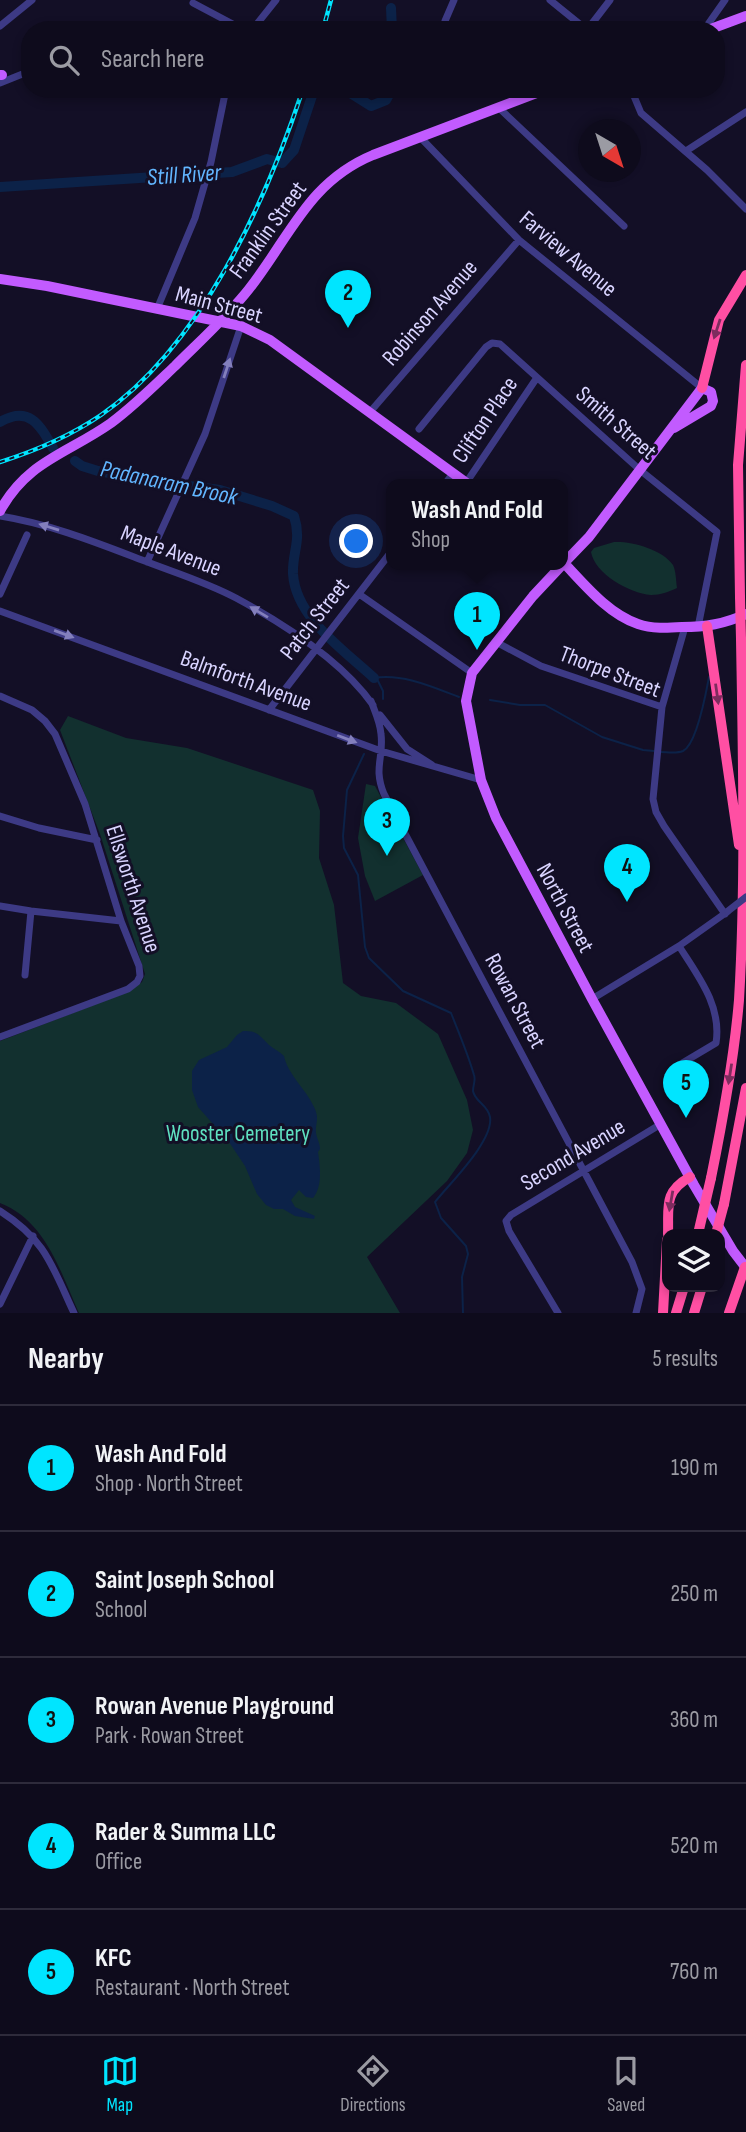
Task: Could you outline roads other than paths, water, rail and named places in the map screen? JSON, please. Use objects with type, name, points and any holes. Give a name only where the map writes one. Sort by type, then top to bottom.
[{"type":"highway","points":[[702,388],[719,320],[746,275]]},
{"type":"highway","points":[[699,1229],[733,1060],[744,937],[745,847],[738,465],[746,365]]},
{"type":"highway","points":[[702,627],[738,834],[744,937]]},
{"type":"highway","points":[[717,1229],[746,1088]]},
{"type":"highway","points":[[667,1229],[670,1194],[675,1186],[690,1177]]},
{"type":"highway","points":[[730,1313],[746,1266]]},
{"type":"highway","points":[[663,1313],[664,1292]]},
{"type":"highway","points":[[676,1313],[682,1292]]},
{"type":"highway","points":[[694,1313],[700,1292]]},
{"type":"highway","points":[[730,1313],[746,1295]]},
{"type":"main road","points":[[725,23],[746,16]]},
{"type":"main road","name":"Franklin Street","points":[[0,513],[17,484],[31,471],[126,412],[219,322],[252,286],[309,202],[330,180],[353,163],[522,98]]},
{"type":"main road","name":"Main Street","points":[[0,279],[45,285],[240,326],[270,340],[461,479]]},
{"type":"main road","points":[[674,428],[711,406],[711,392],[702,388]]},
{"type":"main road","name":"North Street","points":[[568,558],[583,544],[702,388]]},
{"type":"main road","points":[[568,568],[611,609],[626,619],[649,627],[702,627],[721,624],[746,614]]},
{"type":"main road","name":"North Street","points":[[557,570],[472,673],[468,686],[467,710],[481,780],[496,818],[592,999],[690,1177],[733,1251],[746,1266]]},
{"type":"street","points":[[0,26],[32,0]]},
{"type":"street","points":[[259,21],[276,0]]},
{"type":"street","points":[[445,21],[454,0]]},
{"type":"street","points":[[550,0],[576,21]]},
{"type":"street","points":[[594,21],[610,0]]},
{"type":"street","points":[[712,21],[725,0]]},
{"type":"street","points":[[194,3],[227,21]]},
{"type":"street","points":[[0,77],[21,73]]},
{"type":"street","points":[[157,309],[195,218],[211,162],[224,98]]},
{"type":"street","points":[[635,98],[641,113],[746,209]]},
{"type":"street","points":[[498,107],[624,226]]},
{"type":"street","points":[[685,151],[746,112]]},
{"type":"street","name":"Farview Avenue","points":[[420,137],[519,240],[702,388]]},
{"type":"street","name":"Robinson Avenue","points":[[370,412],[519,240]]},
{"type":"street","points":[[147,562],[181,491],[213,411],[240,326]]},
{"type":"street","name":"Smith Street","points":[[419,429],[492,343],[500,344],[640,470],[717,532],[702,627]]},
{"type":"street","name":"Clifton Place","points":[[470,479],[536,379]]},
{"type":"street","points":[[449,479],[453,473]]},
{"type":"street","name":"Maple Avenue","points":[[0,513],[45,525],[235,597],[316,650]]},
{"type":"street","points":[[0,594],[27,535]]},
{"type":"street","name":"Patch Street","points":[[269,710],[386,559]]},
{"type":"street","points":[[359,594],[472,673]]},
{"type":"street","name":"Balmforth Avenue","points":[[0,611],[381,751],[481,780]]},
{"type":"street","points":[[663,707],[685,627]]},
{"type":"street","name":"Thorpe Street","points":[[496,642],[541,666],[663,707],[653,799],[656,813],[726,913]]},
{"type":"street","name":"Rowan Street","points":[[316,650],[340,667],[371,701],[398,739],[418,757],[432,765]]},
{"type":"street","name":"Ellsworth Avenue","points":[[0,1037],[128,989],[140,976],[85,804],[55,734],[32,710],[1,698]]},
{"type":"street","name":"Rowan Street","points":[[371,701],[380,722],[381,751],[377,765],[384,794],[639,1278],[642,1289],[636,1313]]},
{"type":"street","points":[[0,816],[39,828],[97,840]]},
{"type":"street","points":[[592,999],[680,946],[746,897]]},
{"type":"street","points":[[0,906],[121,920]]},
{"type":"street","points":[[24,975],[31,911]]},
{"type":"street","points":[[680,946],[706,989],[718,1024],[716,1044],[679,1065],[686,1079]]},
{"type":"street","name":"Second Avenue","points":[[558,1313],[509,1231],[506,1221],[511,1215],[661,1125]]},
{"type":"street","points":[[0,1211],[33,1236],[46,1253],[74,1313]]},
{"type":"street","points":[[0,1304],[33,1236]]},
{"type":"water","points":[[243,1031],[258,1034],[284,1056],[289,1069],[316,1111],[316,1133],[320,1145],[318,1188],[313,1198],[306,1197],[299,1190],[291,1200],[295,1207],[315,1216],[314,1219],[295,1216],[283,1209],[266,1205],[257,1194],[245,1166],[229,1142],[198,1107],[192,1090],[192,1071],[199,1060],[227,1047]]},
{"type":"waterway","name":"Still River","points":[[391,8],[392,21]]},
{"type":"waterway","name":"Still River","points":[[0,187],[232,172],[267,159],[282,163],[294,150],[311,98]]},
{"type":"waterway","name":"Still River","points":[[358,98],[371,106],[387,98]]},
{"type":"waterway","name":"Padanaram Brook","points":[[0,422],[10,417],[26,417],[38,425],[53,448]]},
{"type":"waterway","name":"Padanaram Brook","points":[[75,461],[98,471],[220,490],[272,506],[294,516],[297,540],[293,574],[303,605],[323,632],[374,678]]},
{"type":"waterway","points":[[660,752],[683,751],[693,739],[709,677]]},
{"type":"waterway","points":[[374,678],[406,679],[459,697]]},
{"type":"waterway","name":"Padanaram Brook","points":[[377,679],[383,691],[383,699]]},
{"type":"waterway","points":[[490,700],[520,705],[545,705],[602,737],[654,751]]},
{"type":"waterway","name":"Padanaram Brook","points":[[364,754],[347,790],[343,836],[344,848],[358,875],[365,947],[369,958],[403,991],[451,1013],[474,1075],[474,1095],[487,1109],[490,1117],[489,1127],[478,1150],[435,1202],[441,1218],[466,1246],[468,1254],[462,1277],[463,1313]]},
{"type":"railway","points":[[325,21],[331,0]]},
{"type":"railway","points":[[0,462],[52,442],[101,415],[137,386],[170,351],[226,268],[249,224],[270,178],[300,98]]},
{"type":"place","name":"Saint Joseph School","points":[[348,328]]},
{"type":"place","name":"Wash And Fold","points":[[477,650]]},
{"type":"place","name":"Rowan Avenue Playground","points":[[387,856]]},
{"type":"place","name":"Rader & Summa LLC","points":[[627,902]]},
{"type":"place","name":"KFC","points":[[686,1118]]},
{"type":"park label","name":"Wooster Cemetery","points":[[238,1134]]}]
